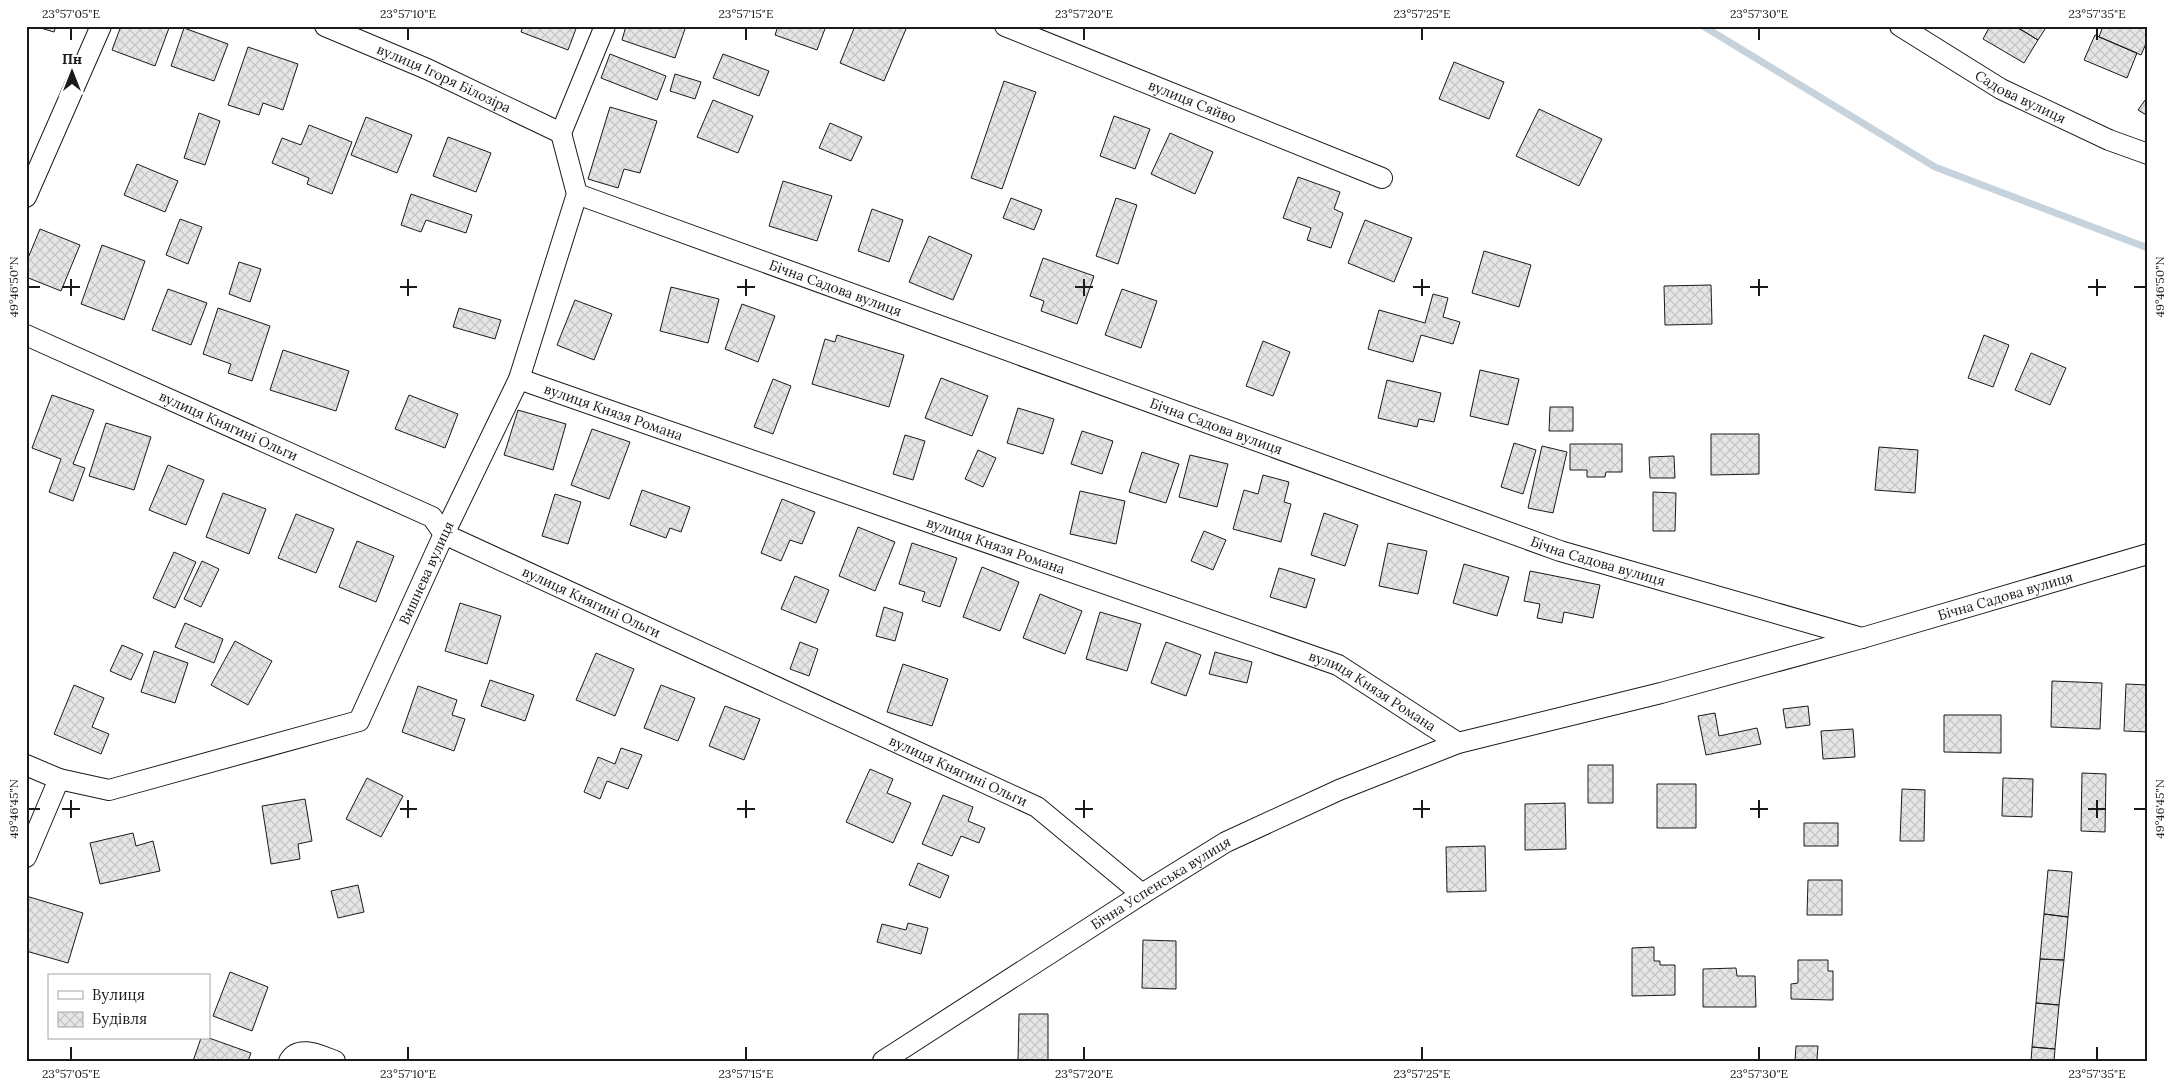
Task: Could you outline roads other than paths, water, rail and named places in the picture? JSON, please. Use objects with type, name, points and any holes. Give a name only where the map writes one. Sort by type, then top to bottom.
[{"type":"street","points":[[26,197],[101,26]]},
{"type":"street","name":"вулиця Ігоря Білозіра","points":[[325,26],[427,70],[561,133]]},
{"type":"street","points":[[577,194],[561,133],[605,26]]},
{"type":"street","name":"вулиця Сяйво","points":[[1005,26],[1382,178]]},
{"type":"street","name":"Садова вулиця","points":[[1900,26],[2000,89],[2109,140],[2148,154]]},
{"type":"street","name":"Вишнева вулиця","points":[[59,779],[109,790],[359,721],[444,534],[519,379],[577,194]]},
{"type":"street","name":"Бічна Садова вулиця","points":[[577,194],[1560,551],[1862,638]]},
{"type":"street","name":"вулиця Княгині Ольги","points":[[26,335],[432,517],[444,534],[1037,807],[1142,894]]},
{"type":"street","name":"вулиця Князя Романа","points":[[519,379],[1338,665],[1458,743]]},
{"type":"street","name":"Бічна Садова вулиця","points":[[1458,743],[1661,694],[1862,638],[2148,554]]},
{"type":"street","name":"Бічна Успенська вулиця","points":[[883,1061],[1226,842],[1340,790],[1458,743]]},
{"type":"street","points":[[26,765],[59,779],[26,857]]},
{"type":"street","points":[[289,1061],[292,1056],[304,1051],[335,1061]]},
{"type":"waterway","points":[[1703,26],[1935,167],[2148,248]]}]
